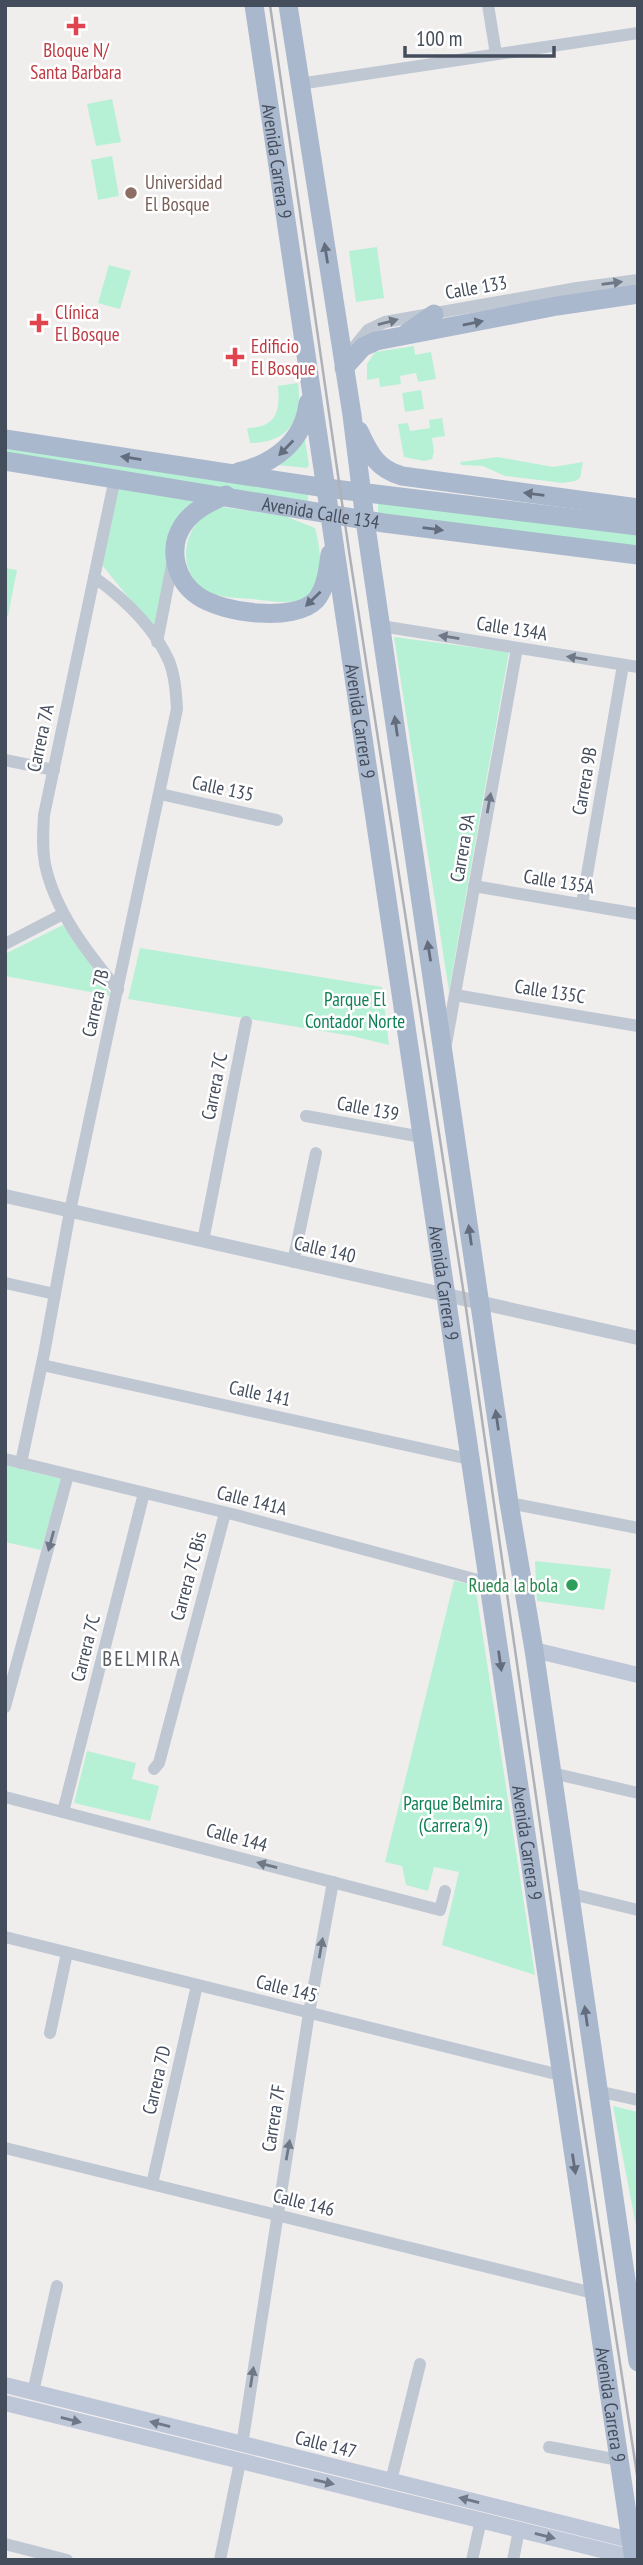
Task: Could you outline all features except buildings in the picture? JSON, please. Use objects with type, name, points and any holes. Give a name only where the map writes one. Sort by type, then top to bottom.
[{"type":"main road","name":"Avenida Carrera 9","points":[[254,5],[560,2075],[635,2551]]},
{"type":"main road","name":"Avenida Carrera 9","points":[[288,5],[352,415],[365,520],[509,1503],[534,1650],[597,2091],[634,2314],[638,2362]]},
{"type":"main road","points":[[344,368],[351,358],[369,344],[556,306],[638,294]]},
{"type":"main road","points":[[403,336],[434,314]]},
{"type":"main road","points":[[230,474],[252,468],[282,453],[301,429],[307,415],[310,391]]},
{"type":"main road","points":[[352,415],[370,454],[386,470],[412,478],[638,508]]},
{"type":"main road","name":"Avenida Calle 134","points":[[5,439],[326,488],[638,526]]},
{"type":"main road","name":"Avenida Calle 134","points":[[11,465],[226,495],[365,520],[638,555]]},
{"type":"main road","points":[[443,502],[493,489]]},
{"type":"main road","points":[[226,495],[202,507],[184,524],[174,554],[184,582],[196,595],[211,604],[276,613],[295,611],[311,604],[318,597],[326,579],[333,536]]},
{"type":"main road","points":[[602,503],[638,518]]},
{"type":"main road","points":[[534,1650],[638,1675]]},
{"type":"main road","name":"Calle 147","points":[[5,2385],[481,2521],[635,2551]]},
{"type":"main road","name":"Calle 147","points":[[5,2403],[241,2453],[391,2481],[635,2551]]},
{"type":"street","points":[[488,5],[496,54]]},
{"type":"street","points":[[299,84],[638,33]]},
{"type":"street","name":"Calle 133","points":[[344,368],[355,344],[373,326],[385,321],[638,279]]},
{"type":"street","name":"Carrera 7A","points":[[115,478],[44,816],[43,845],[45,864],[63,914],[118,990]]},
{"type":"street","points":[[157,642],[174,554]]},
{"type":"street","points":[[94,577],[126,603],[157,642]]},
{"type":"street","name":"Calle 134A","points":[[381,626],[638,667]]},
{"type":"street","name":"Carrera 7B","points":[[21,1463],[70,1210],[177,709],[176,688],[169,662],[157,642]]},
{"type":"street","name":"Carrera 9A","points":[[444,1054],[517,648]]},
{"type":"street","name":"Carrera 9B","points":[[582,904],[623,665]]},
{"type":"street","points":[[5,760],[54,770]]},
{"type":"street","name":"Calle 135","points":[[160,794],[277,820]]},
{"type":"street","name":"Calle 135A","points":[[474,887],[638,914]]},
{"type":"street","points":[[5,944],[63,914]]},
{"type":"street","name":"Calle 135C","points":[[455,995],[638,1026]]},
{"type":"street","name":"Carrera 7C","points":[[203,1241],[246,1022]]},
{"type":"street","name":"Calle 139","points":[[306,1116],[422,1138]]},
{"type":"street","points":[[293,1262],[316,1153]]},
{"type":"street","name":"Calle 140","points":[[5,1196],[638,1338]]},
{"type":"street","points":[[5,1283],[55,1294]]},
{"type":"street","name":"Calle 141","points":[[42,1365],[469,1459]]},
{"type":"street","name":"Calle 141A","points":[[5,1459],[225,1513],[489,1583]]},
{"type":"street","points":[[5,1707],[68,1475]]},
{"type":"street","name":"Carrera 7C","points":[[63,1812],[144,1493]]},
{"type":"street","points":[[509,1503],[638,1528]]},
{"type":"street","name":"Carrera 7C Bis","points":[[154,1769],[159,1763],[225,1513]]},
{"type":"street","points":[[552,1773],[638,1793]]},
{"type":"street","name":"Calle 144","points":[[5,1797],[440,1910],[445,1891]]},
{"type":"street","name":"Carrera 7F","points":[[220,2560],[241,2453],[276,2216],[333,1882]]},
{"type":"street","points":[[568,1893],[638,1910]]},
{"type":"street","name":"Calle 145","points":[[5,1937],[560,2075]]},
{"type":"street","points":[[50,2033],[67,1953]]},
{"type":"street","name":"Carrera 7D","points":[[152,2184],[197,1985]]},
{"type":"street","points":[[597,2091],[638,2100]]},
{"type":"street","name":"Calle 146","points":[[5,2148],[593,2293]]},
{"type":"street","points":[[33,2392],[57,2286]]},
{"type":"street","points":[[391,2481],[420,2364]]},
{"type":"street","points":[[549,2446],[619,2460]]},
{"type":"street","points":[[472,2560],[481,2521]]},
{"type":"street","points":[[513,2560],[519,2530]]},
{"type":"street","points":[[5,2544],[24,2555],[67,2560]]},
{"type":"green space","points":[[112,99],[121,142],[96,146],[87,104]]},
{"type":"green space","points":[[112,156],[119,196],[98,200],[91,160]]},
{"type":"green space","points":[[377,247],[384,298],[356,302],[349,251]]},
{"type":"green space","points":[[109,265],[131,271],[120,309],[98,303]]},
{"type":"green space","points":[[414,346],[415,355],[431,352],[436,379],[418,382],[416,373],[400,376],[401,384],[380,387],[379,378],[367,380],[367,364],[375,352]]},
{"type":"green space","points":[[298,383],[298,408],[291,426],[275,439],[250,443],[247,428],[265,425],[271,421],[277,410],[278,386]]},
{"type":"green space","points":[[421,390],[424,409],[405,412],[402,393]]},
{"type":"green space","points":[[442,418],[445,436],[432,438],[432,459],[424,461],[404,457],[398,424],[408,423],[410,431],[430,428],[429,420]]},
{"type":"green space","points":[[304,434],[309,465],[307,468],[277,465]]},
{"type":"green space","points":[[5,445],[308,491],[308,503],[5,458]]},
{"type":"green space","points":[[498,457],[553,467],[583,462],[580,478],[563,483],[505,476],[483,466],[461,465],[460,462]]},
{"type":"green space","points":[[118,487],[203,499],[186,507],[155,630],[102,565]]},
{"type":"green space","points":[[378,502],[638,532],[638,550],[378,518]]},
{"type":"green space","points":[[222,507],[285,516],[315,528],[320,552],[319,576],[309,595],[285,602],[234,598],[210,593],[197,583],[187,564],[190,534],[203,516]]},
{"type":"green space","points":[[5,568],[17,570],[8,616],[5,615]]},
{"type":"green space","points":[[394,637],[509,652],[449,991]]},
{"type":"green space","points":[[63,925],[112,996],[5,976],[5,954]]},
{"type":"green space","name":"Parque El Contador Norte","points":[[140,948],[382,987],[389,1045],[352,1036],[128,999]]},
{"type":"green space","points":[[5,1465],[62,1479],[41,1550],[5,1542]]},
{"type":"green space","name":"Rueda la bola","points":[[535,1561],[611,1569],[604,1610],[537,1601]]},
{"type":"green space","name":"Parque Belmira (Carrera 9)","points":[[454,1581],[475,1585],[535,1975],[442,1945],[459,1872],[434,1867],[428,1891],[406,1885],[402,1866],[385,1862]]},
{"type":"green space","points":[[87,1751],[136,1763],[132,1779],[159,1786],[150,1821],[74,1803]]},
{"type":"green space","points":[[613,2106],[638,2112],[638,2236]]},
{"type":"railway","points":[[270,5],[349,551],[466,1308],[577,2082],[638,2481]]},
{"type":"place","name":"Bloque N/ Santa Barbara","points":[[76,26]]},
{"type":"place","name":"Universidad El Bosque","points":[[131,193]]},
{"type":"place","name":"Clínica El Bosque","points":[[39,323]]},
{"type":"place","name":"Edificio El Bosque","points":[[235,357]]},
{"type":"place","name":"Rueda la bola","points":[[572,1585]]},
{"type":"district","name":"BELMIRA","points":[[142,1658]]}]
